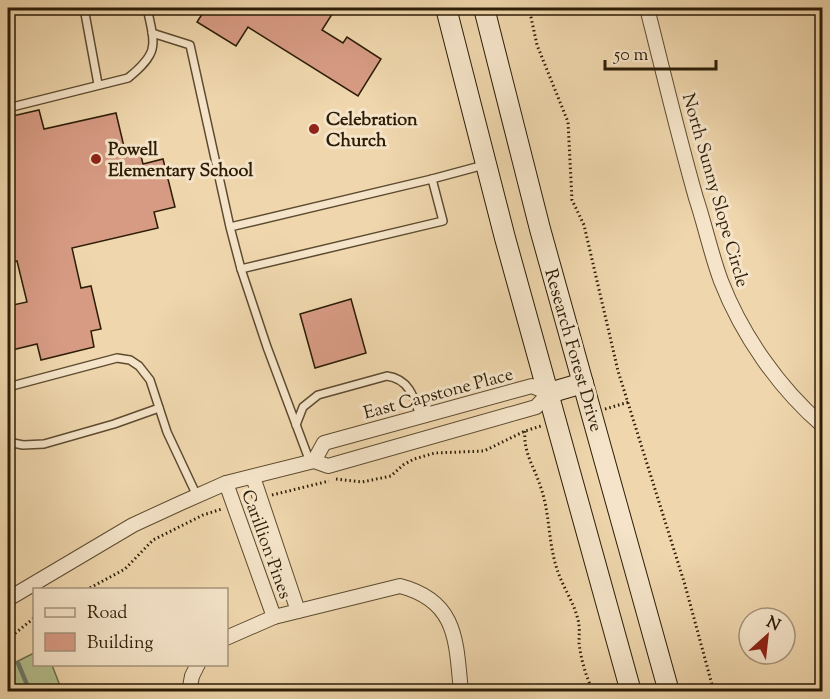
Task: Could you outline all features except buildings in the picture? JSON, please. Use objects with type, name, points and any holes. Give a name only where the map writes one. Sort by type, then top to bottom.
[{"type":"main road","name":"Research Forest Drive","points":[[446,8],[556,422],[631,692]]},
{"type":"main road","name":"Research Forest Drive","points":[[484,8],[540,229],[669,692]]},
{"type":"main road","points":[[549,393],[583,382]]},
{"type":"street","name":"North Sunny Slope Circle","points":[[647,8],[685,159],[721,280],[748,335],[773,372],[795,399],[822,425]]},
{"type":"street","name":"East Capstone Place","points":[[312,461],[324,443],[532,386],[549,393]]},
{"type":"street","points":[[8,599],[133,525],[226,483],[312,461],[328,466],[536,407],[549,393]]},
{"type":"street","name":"Carillion Pines","points":[[253,477],[298,611]]},
{"type":"street","name":"Carillion Pines","points":[[226,483],[274,617]]},
{"type":"street","points":[[228,637],[274,617],[400,586],[417,591],[445,614],[453,631],[461,692]]},
{"type":"street","points":[[189,692],[192,676],[197,666]]},
{"type":"lane","points":[[84,8],[98,84]]},
{"type":"lane","points":[[8,108],[128,78],[144,65],[153,52],[147,8]]},
{"type":"lane","points":[[152,33],[190,45],[230,227],[242,269],[267,347],[312,461]]},
{"type":"lane","points":[[230,227],[487,165]]},
{"type":"lane","points":[[242,269],[443,220],[432,179]]},
{"type":"lane","points":[[8,387],[117,358],[130,360],[139,366],[150,380],[167,432],[197,496]]},
{"type":"lane","points":[[296,425],[303,407],[318,395],[387,376],[395,377],[406,384],[414,397],[420,416]]},
{"type":"lane","points":[[8,442],[23,446],[44,444],[114,424],[159,408]]},
{"type":"path","points":[[529,8],[537,45],[568,122],[572,200],[584,225],[618,371],[685,585],[714,692]]},
{"type":"path","points":[[592,413],[629,402]]},
{"type":"path","points":[[260,498],[338,479],[362,482],[391,476],[414,459],[435,453],[484,452],[525,431],[556,422]]},
{"type":"path","points":[[525,431],[524,443],[541,485],[556,567],[578,619],[583,664],[593,692]]},
{"type":"path","points":[[90,588],[125,569],[153,540],[203,515],[234,505]]},
{"type":"path","points":[[8,639],[33,619]]},
{"type":"green space","points":[[33,654],[33,666],[52,666],[62,691],[8,691],[8,666]]},
{"type":"waterway","points":[[18,663],[30,692]]},
{"type":"place","name":"Celebration Church","points":[[314,129]]},
{"type":"place","name":"Powell Elementary School","points":[[96,159]]}]
